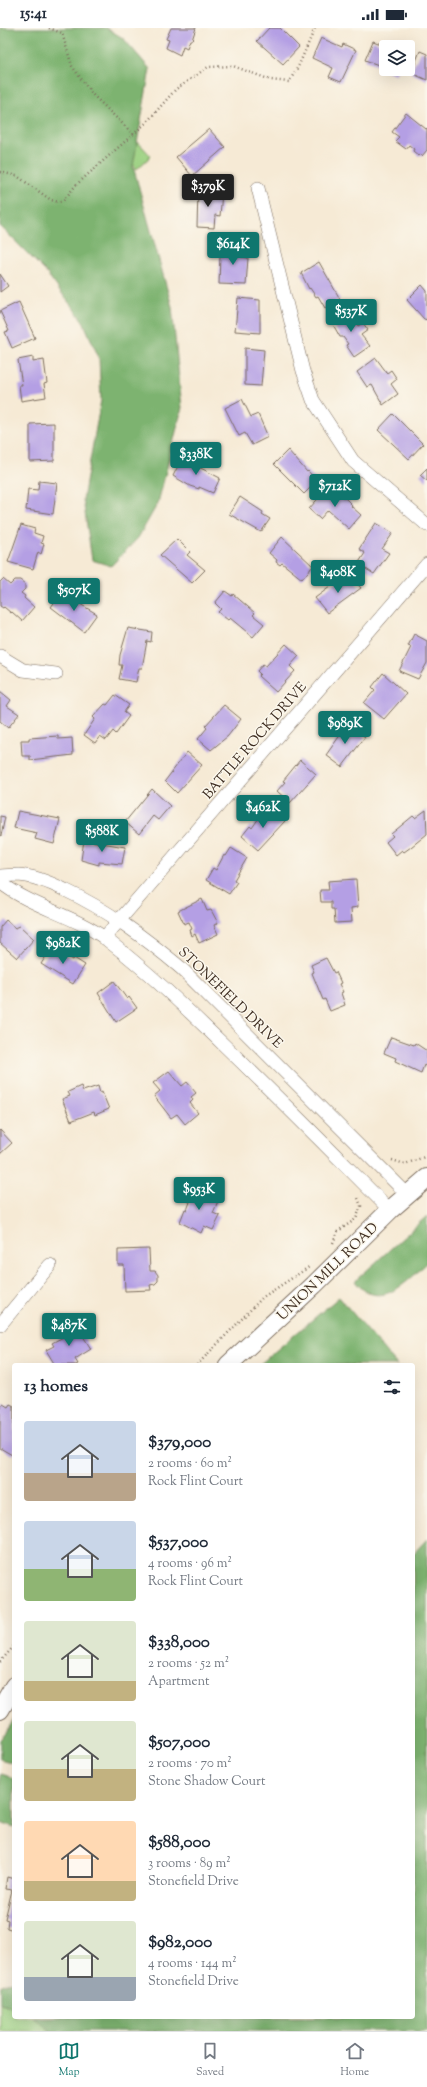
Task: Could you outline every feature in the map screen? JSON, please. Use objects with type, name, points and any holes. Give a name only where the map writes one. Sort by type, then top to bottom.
[{"type":"street","points":[[258,188],[302,371],[313,400],[353,461],[427,525]]},
{"type":"street","name":"BATTLE ROCK DRIVE","points":[[104,938],[427,564]]},
{"type":"street","points":[[0,656],[24,670],[56,674]]},
{"type":"street","name":"STONEFIELD DRIVE","points":[[0,876],[19,875],[52,884],[92,903],[118,920],[181,968],[381,1166],[407,1194]]},
{"type":"street","points":[[0,882],[13,892],[54,911],[104,938],[166,989],[390,1210]]},
{"type":"street","name":"UNION MILL ROAD","points":[[230,1363],[314,1285],[407,1194],[427,1178]]},
{"type":"street","points":[[0,1324],[50,1265]]},
{"type":"street","points":[[0,1710],[12,1689]]},
{"type":"path","points":[[49,28],[62,33],[72,66],[92,94],[134,135]]},
{"type":"path","points":[[0,172],[17,176],[51,200],[59,202],[63,201],[82,180],[134,135],[176,89],[208,67],[233,66],[271,80],[288,82],[299,65],[314,28]]},
{"type":"path","points":[[381,1166],[389,1159],[405,1164],[427,1156]]},
{"type":"path","points":[[330,1248],[338,1230],[356,1219],[361,1206],[355,1190],[363,1183]]},
{"type":"path","points":[[199,1363],[263,1297],[315,1262]]},
{"type":"path","points":[[0,1662],[12,1648]]},
{"type":"green space","points":[[0,28],[106,28],[123,38],[150,69],[133,166],[172,307],[182,408],[158,503],[138,538],[111,566],[92,560],[83,499],[101,400],[99,358],[83,321],[45,271],[0,226]]},
{"type":"green space","points":[[138,142],[151,156],[137,169],[124,155]]},
{"type":"green space","points":[[427,1216],[427,1263],[411,1278],[392,1291],[383,1294],[374,1294],[364,1290],[355,1281]]},
{"type":"green space","points":[[339,1297],[395,1363],[261,1363]]},
{"type":"green space","points":[[427,1539],[427,2031],[52,2031],[35,2019],[415,2019],[415,1552]]},
{"type":"green space","points":[[12,1723],[12,1762],[0,1759],[0,1740]]},
{"type":"green space","points":[[0,1774],[12,1777],[12,1826],[0,1822]]},
{"type":"green space","points":[[12,1981],[12,2007],[0,2002],[0,1986]]},
{"type":"green space","points":[[0,2002],[12,2007],[12,2019],[35,2019],[52,2031],[0,2031]]},
{"type":"building","points":[[171,28],[196,28],[192,40],[190,40],[187,48],[183,46],[180,55],[166,48],[169,40],[166,39]]},
{"type":"building","points":[[269,28],[280,28],[299,47],[283,64],[257,41]]},
{"type":"building","points":[[321,38],[342,47],[343,44],[356,50],[341,82],[329,77],[333,68],[312,58]]},
{"type":"building","points":[[373,41],[379,43],[379,65],[365,60]]},
{"type":"building","points":[[420,51],[427,54],[427,80],[415,75],[415,63]]},
{"type":"building","points":[[406,113],[426,129],[427,128],[427,150],[422,156],[421,154],[419,156],[413,151],[414,149],[409,145],[406,149],[395,141],[399,137],[392,132]]},
{"type":"building","points":[[209,129],[225,147],[192,176],[176,157]]},
{"type":"building","points":[[198,190],[222,192],[220,216],[215,215],[214,228],[197,227]]},
{"type":"building","points":[[225,242],[242,243],[241,257],[248,258],[246,285],[219,284],[220,256],[224,256]]},
{"type":"building","points":[[319,262],[340,299],[325,308],[318,296],[316,297],[310,288],[309,289],[301,273]]},
{"type":"building","points":[[0,274],[8,286],[0,292]]},
{"type":"building","points":[[422,285],[427,291],[427,320],[424,319],[407,300]]},
{"type":"building","points":[[238,298],[260,300],[260,333],[235,331]]},
{"type":"building","points":[[19,302],[35,338],[12,348],[5,332],[9,331],[0,311]]},
{"type":"building","points":[[347,310],[358,326],[363,323],[368,330],[361,335],[370,346],[354,357],[346,345],[348,344],[343,337],[340,337],[331,321]]},
{"type":"building","points":[[245,348],[264,350],[261,386],[245,385]]},
{"type":"building","points":[[33,357],[33,362],[44,360],[47,383],[44,384],[46,397],[21,401],[19,385],[22,385],[18,360]]},
{"type":"building","points":[[376,358],[387,373],[391,370],[397,379],[391,384],[398,394],[383,405],[372,385],[367,387],[357,372]]},
{"type":"building","points":[[242,399],[251,417],[258,414],[268,437],[252,445],[245,433],[239,436],[225,408]]},
{"type":"building","points":[[393,414],[423,444],[409,459],[378,430]]},
{"type":"building","points":[[54,423],[54,461],[30,462],[30,424]]},
{"type":"building","points":[[288,450],[317,481],[304,494],[274,464]]},
{"type":"building","points":[[183,456],[190,460],[189,462],[220,478],[213,493],[199,487],[199,489],[190,486],[173,476]]},
{"type":"building","points":[[427,468],[427,481],[420,475]]},
{"type":"building","points":[[39,481],[57,483],[53,514],[26,510],[28,489],[38,490]]},
{"type":"building","points":[[329,486],[346,499],[361,515],[349,529],[328,510],[320,519],[309,509]]},
{"type":"building","points":[[240,497],[263,512],[262,514],[270,519],[261,532],[229,514]]},
{"type":"building","points":[[376,523],[393,533],[382,549],[389,553],[374,574],[358,564],[365,553],[359,549]]},
{"type":"building","points":[[21,525],[35,529],[34,533],[43,536],[41,543],[44,544],[41,554],[38,552],[33,569],[8,562]]},
{"type":"building","points":[[282,537],[313,566],[302,579],[282,563],[280,565],[276,562],[277,560],[269,553]]},
{"type":"building","points":[[177,539],[190,552],[187,555],[205,570],[192,583],[160,555]]},
{"type":"building","points":[[350,575],[361,588],[327,613],[315,598],[338,581],[340,584]]},
{"type":"building","points":[[3,579],[10,585],[15,580],[20,580],[25,584],[25,589],[21,593],[25,596],[24,598],[34,607],[22,621],[12,612],[11,613],[4,607],[3,608],[0,606],[0,582]]},
{"type":"building","points":[[225,591],[232,596],[233,594],[255,613],[253,615],[264,624],[253,637],[230,618],[228,620],[218,612],[221,609],[215,603]]},
{"type":"building","points":[[61,593],[97,614],[84,632],[51,607]]},
{"type":"building","points":[[128,628],[152,632],[151,642],[147,641],[142,668],[139,668],[136,682],[119,679],[122,665],[119,665],[120,655]]},
{"type":"building","points":[[414,634],[427,641],[427,663],[418,679],[399,671],[411,647],[408,646]]},
{"type":"building","points":[[286,644],[299,656],[290,666],[295,671],[276,692],[258,676],[260,674],[257,671],[263,664],[266,666]]},
{"type":"building","points":[[383,673],[406,694],[384,719],[364,703],[375,690],[372,687]]},
{"type":"building","points":[[0,691],[11,700],[7,706],[19,714],[8,728],[0,721]]},
{"type":"building","points":[[115,695],[129,705],[124,712],[129,716],[116,734],[113,731],[106,740],[100,736],[95,743],[84,735],[95,719],[93,717],[105,704],[107,705]]},
{"type":"building","points":[[224,705],[241,719],[228,736],[211,750],[198,739],[207,728],[205,726]]},
{"type":"building","points":[[347,722],[365,737],[342,767],[326,755],[341,734],[339,732]]},
{"type":"building","points":[[58,736],[58,739],[72,738],[73,755],[30,760],[30,756],[22,756],[21,740]]},
{"type":"building","points":[[187,752],[202,765],[177,793],[165,781]]},
{"type":"building","points":[[300,760],[316,774],[290,803],[277,791]]},
{"type":"building","points":[[152,789],[170,806],[158,820],[153,816],[139,834],[125,822]]},
{"type":"building","points":[[270,808],[285,821],[258,850],[242,836],[250,826],[252,828],[261,815],[263,816]]},
{"type":"building","points":[[426,810],[427,834],[404,852],[402,850],[396,855],[386,842],[393,836],[391,834],[413,816],[415,818]]},
{"type":"building","points":[[18,811],[60,819],[54,844],[35,839],[37,833],[14,828]]},
{"type":"building","points":[[0,816],[5,817],[1,836],[0,836]]},
{"type":"building","points":[[84,840],[125,847],[122,864],[99,862],[99,865],[81,860]]},
{"type":"building","points":[[231,848],[247,858],[234,880],[237,882],[229,894],[206,880],[213,868],[216,870],[224,855],[226,856]]},
{"type":"building","points":[[356,879],[358,907],[351,908],[352,922],[335,923],[334,909],[331,909],[331,902],[321,902],[320,890],[329,890],[328,881]]},
{"type":"building","points":[[202,899],[207,911],[211,910],[218,923],[214,925],[218,934],[199,943],[195,934],[192,936],[190,930],[192,929],[189,922],[184,924],[178,911]]},
{"type":"building","points":[[6,920],[15,928],[20,926],[34,939],[17,958],[0,943],[0,927]]},
{"type":"building","points":[[52,947],[73,960],[74,958],[85,965],[73,984],[41,964]]},
{"type":"building","points":[[326,958],[334,973],[336,972],[341,983],[339,984],[343,992],[341,993],[345,1005],[330,1011],[325,999],[323,1000],[312,973],[314,972],[311,965]]},
{"type":"building","points":[[114,981],[127,999],[129,997],[137,1008],[116,1022],[98,993]]},
{"type":"building","points":[[391,1037],[414,1045],[415,1043],[427,1051],[427,1067],[424,1065],[421,1073],[395,1061],[396,1058],[384,1053]]},
{"type":"building","points":[[169,1071],[182,1086],[187,1082],[196,1093],[191,1097],[193,1100],[190,1103],[198,1113],[185,1124],[177,1114],[171,1118],[154,1096],[160,1091],[153,1083]]},
{"type":"building","points":[[81,1086],[83,1091],[98,1086],[100,1093],[102,1092],[109,1109],[95,1115],[94,1112],[71,1121],[62,1099],[70,1096],[68,1092]]},
{"type":"building","points":[[0,1130],[12,1143],[0,1154]]},
{"type":"building","points":[[188,1186],[218,1201],[213,1213],[220,1216],[213,1230],[204,1226],[201,1233],[180,1222],[185,1209],[187,1210],[190,1202],[182,1198]]},
{"type":"building","points":[[149,1249],[150,1271],[155,1271],[158,1275],[158,1281],[155,1284],[150,1285],[151,1290],[125,1291],[124,1265],[118,1265],[118,1250]]},
{"type":"building","points":[[75,1323],[91,1349],[75,1359],[77,1363],[54,1363],[46,1350],[54,1346],[52,1343],[65,1336],[62,1331]]},
{"type":"building","points":[[3,1404],[8,1407],[10,1404],[12,1405],[12,1455],[0,1448],[0,1409]]},
{"type":"building","points":[[7,1877],[12,1878],[12,1890],[5,1889]]},
{"type":"building","points":[[12,1890],[12,1929],[7,1928],[8,1920],[5,1919]]}]
